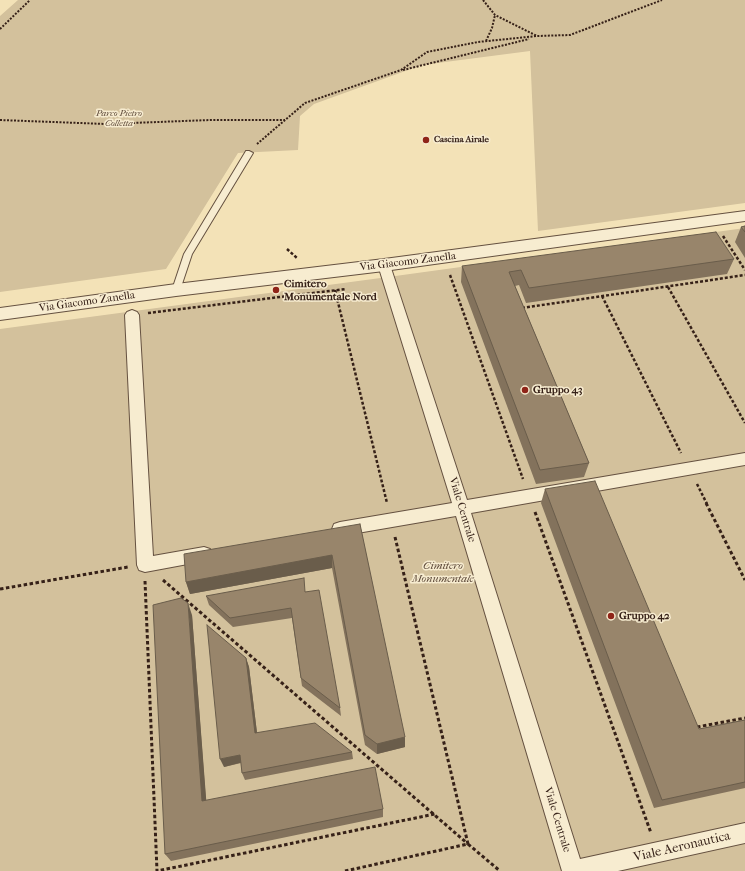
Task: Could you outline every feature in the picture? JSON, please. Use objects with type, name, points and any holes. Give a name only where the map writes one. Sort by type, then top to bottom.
[{"type":"street","name":"Via Giacomo Zanella","points":[[0,314],[176,290],[384,265],[745,216]]},
{"type":"street","name":"Viale Centrale","points":[[384,265],[461,507],[573,871]]},
{"type":"street","points":[[132,315],[145,565],[222,551]]},
{"type":"street","points":[[329,531],[745,459]]},
{"type":"street","name":"Viale Aeronautica","points":[[573,871],[745,833]]},
{"type":"lane","points":[[176,290],[188,254],[249,153]]},
{"type":"path","points":[[0,29],[30,0]]},
{"type":"path","points":[[482,0],[495,14],[537,36]]},
{"type":"path","points":[[401,70],[427,52],[486,42],[537,36],[570,35],[662,0]]},
{"type":"path","points":[[486,42],[492,28],[495,14]]},
{"type":"path","points":[[249,153],[305,103],[401,70],[497,48],[537,36]]},
{"type":"path","points":[[0,120],[106,124],[210,120],[285,120]]},
{"type":"path","points":[[723,236],[745,270]]},
{"type":"path","points":[[450,275],[658,853]]},
{"type":"path","points":[[668,287],[745,422]]},
{"type":"path","points":[[335,290],[468,844]]},
{"type":"path","points":[[602,296],[745,580]]},
{"type":"path","points":[[0,589],[145,565]]},
{"type":"path","points":[[145,565],[157,871],[435,814]]},
{"type":"path","points":[[145,565],[500,871]]},
{"type":"path","points":[[345,871],[468,844]]},
{"type":"green space","name":"Parco Pietro Colletta","points":[[18,0],[745,0],[745,203],[538,231],[530,51],[422,65],[314,104],[300,116],[298,150],[238,153],[166,269],[0,292],[0,16]]},
{"type":"green space","name":"Cimitero Monumentale","points":[[745,228],[745,871],[0,871],[0,329]]},
{"type":"building","points":[[745,226],[745,232],[741,227]]},
{"type":"building","name":"Gruppo 43","points":[[716,232],[734,259],[529,288],[521,270],[509,272],[589,463],[540,470],[462,266]]},
{"type":"building","name":"Gruppo 42","points":[[595,481],[699,729],[745,720],[745,782],[662,800],[545,489]]},
{"type":"building","points":[[360,524],[405,737],[377,744],[365,735],[332,555],[186,582],[184,554]]},
{"type":"building","points":[[304,578],[305,592],[319,590],[340,708],[301,678],[291,608],[230,618],[206,596]]},
{"type":"building","points":[[181,598],[188,603],[202,801],[375,767],[383,809],[165,854],[153,605]]},
{"type":"building","points":[[207,625],[246,658],[255,733],[315,723],[352,752],[242,773],[240,755],[220,759]]},
{"type":"place","name":"Cascina Airale","points":[[426,140]]},
{"type":"place","name":"Cimitero Monumentale Nord","points":[[276,290]]},
{"type":"place","name":"Gruppo 43","points":[[525,390]]},
{"type":"place","name":"Gruppo 42","points":[[611,616]]}]
